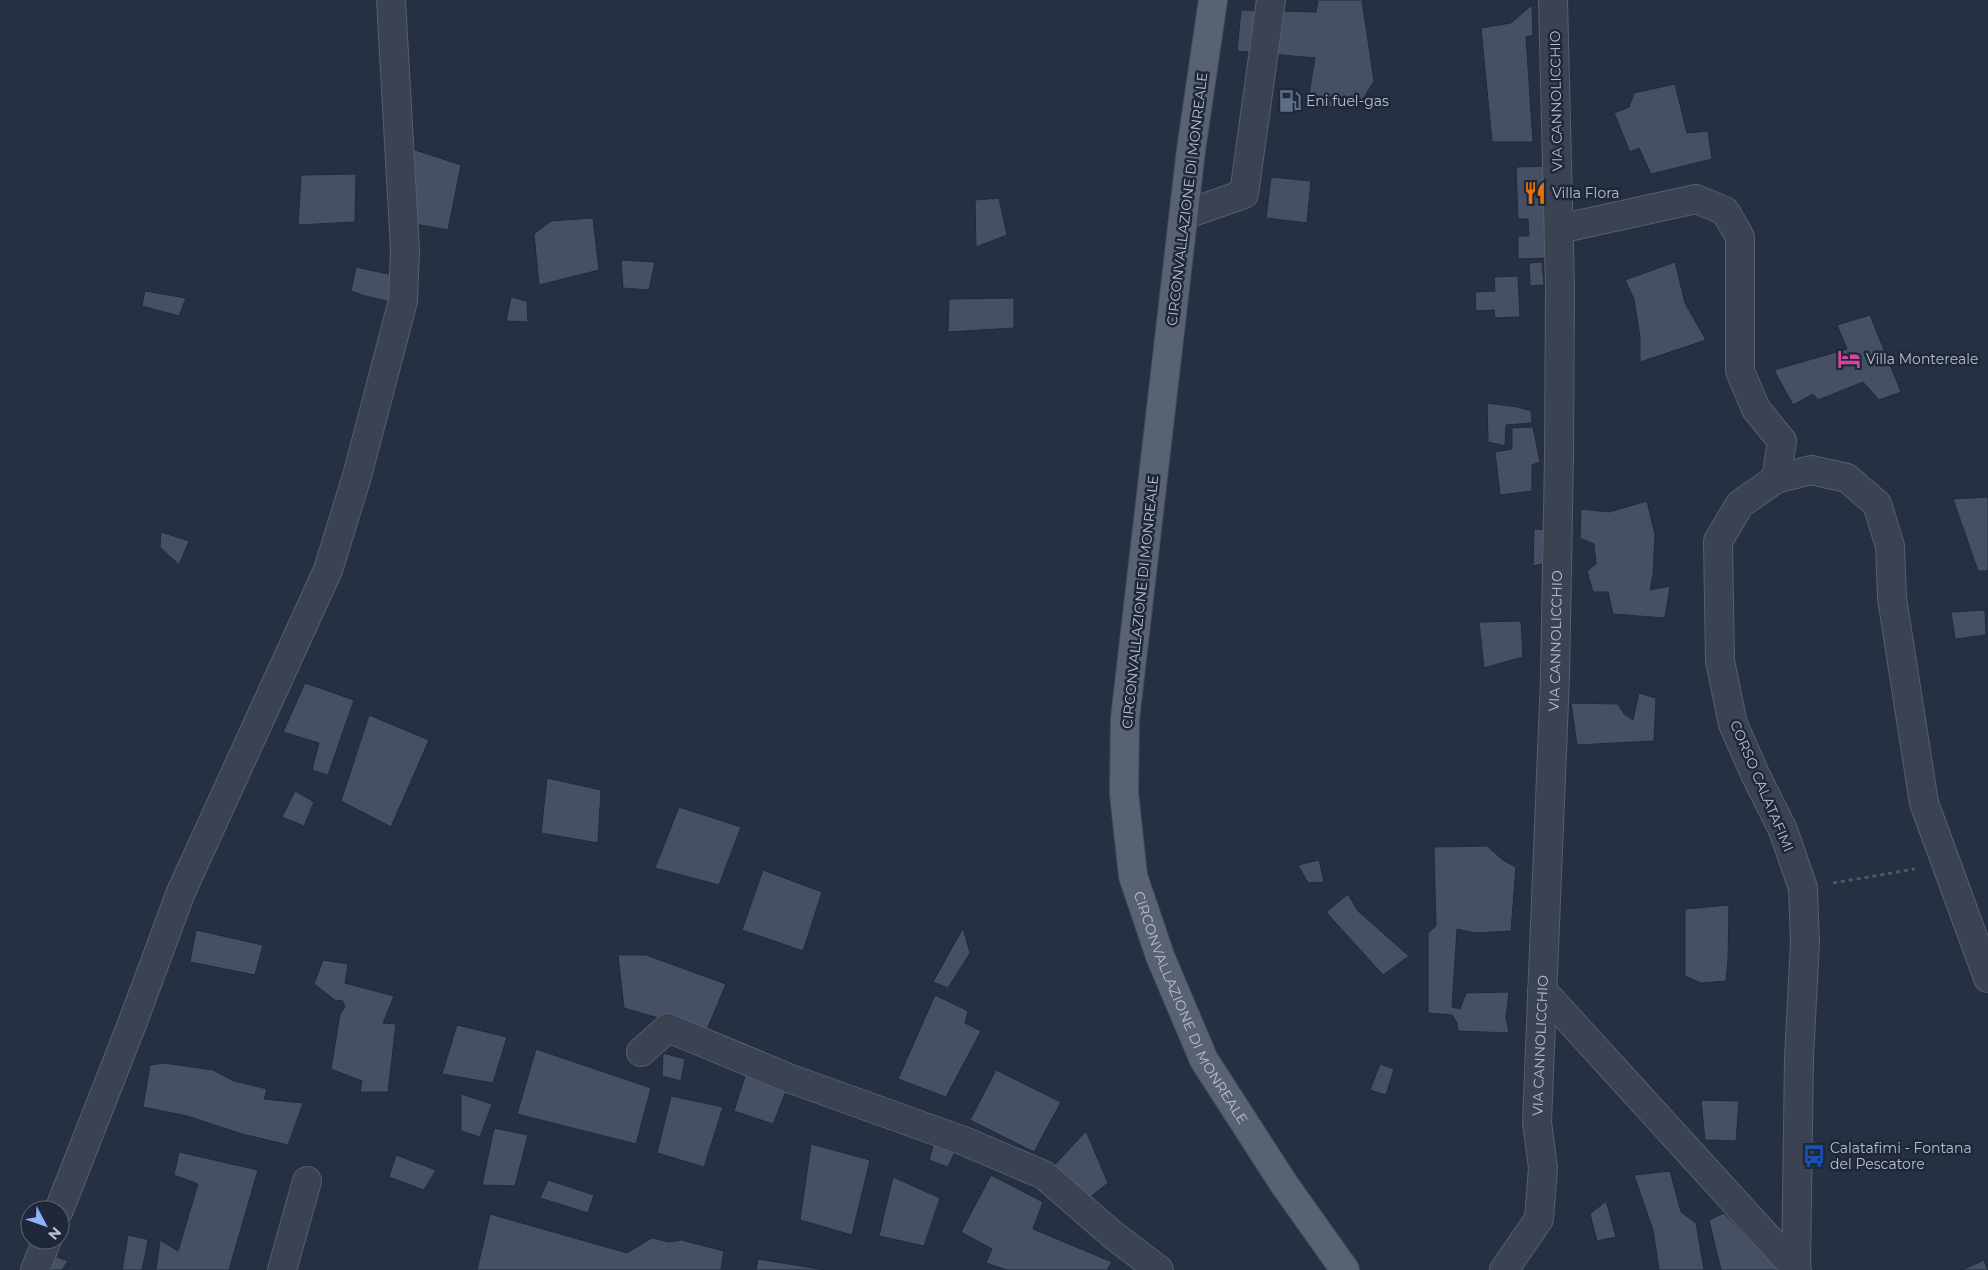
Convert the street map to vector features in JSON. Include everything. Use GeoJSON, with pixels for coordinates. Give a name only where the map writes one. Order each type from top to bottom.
{"type":"FeatureCollection","features":[{"type":"Feature","properties":{"kind":"main road","name":"CIRCONVALLAZIONE DI MONREALE"},"geometry":{"type":"LineString","coordinates":[[1213,0],[1184,215],[1125,719],[1124,793],[1133,876],[1160,956],[1204,1060],[1284,1184],[1345,1270]]}},
{"type":"Feature","properties":{"kind":"street"},"geometry":{"type":"LineString","coordinates":[[63,1200],[181,892],[328,570],[357,476],[403,301],[405,250],[391,0]]}},
{"type":"Feature","properties":{"kind":"street"},"geometry":{"type":"LineString","coordinates":[[1184,215],[1244,194],[1271,0]]}},
{"type":"Feature","properties":{"kind":"street","name":"VIA CANNOLICCHIO"},"geometry":{"type":"LineString","coordinates":[[1504,1270],[1539,1219],[1543,1168],[1537,1122],[1555,678],[1559,457],[1554,0]]}},
{"type":"Feature","properties":{"kind":"street"},"geometry":{"type":"LineString","coordinates":[[1558,230],[1696,199],[1725,211],[1740,237],[1740,371],[1756,409],[1782,441],[1776,479]]}},
{"type":"Feature","properties":{"kind":"street","name":"CORSO CALATAFIMI"},"geometry":{"type":"LineString","coordinates":[[1797,1270],[1798,1057],[1805,943],[1803,888],[1783,830],[1733,724],[1720,661],[1718,541],[1740,504],[1776,479],[1812,470],[1848,478],[1877,504],[1890,546],[1892,598],[1924,803],[1988,978]]}},
{"type":"Feature","properties":{"kind":"street"},"geometry":{"type":"LineString","coordinates":[[1542,990],[1797,1270]]}},
{"type":"Feature","properties":{"kind":"street"},"geometry":{"type":"LineString","coordinates":[[641,1052],[668,1028],[791,1078],[964,1141],[1044,1175],[1113,1235],[1159,1270]]}},
{"type":"Feature","properties":{"kind":"street"},"geometry":{"type":"LineString","coordinates":[[282,1270],[307,1181]]}},
{"type":"Feature","properties":{"kind":"street"},"geometry":{"type":"LineString","coordinates":[[35,1270],[43,1250]]}},
{"type":"Feature","properties":{"kind":"path"},"geometry":{"type":"LineString","coordinates":[[1803,888],[1946,864]]}},
{"type":"Feature","properties":{"kind":"building"},"geometry":{"type":"Polygon","coordinates":[[[1318,0],[1362,0],[1374,81],[1357,109],[1307,106],[1315,58],[1237,51],[1241,10],[1316,12],[1318,0]]]}},
{"type":"Feature","properties":{"kind":"building"},"geometry":{"type":"Polygon","coordinates":[[[1532,5],[1533,35],[1526,37],[1533,142],[1492,142],[1481,28],[1511,23],[1532,5]]]}},
{"type":"Feature","properties":{"kind":"building"},"geometry":{"type":"Polygon","coordinates":[[[1675,84],[1687,133],[1708,131],[1712,159],[1651,174],[1639,148],[1630,152],[1614,113],[1629,107],[1634,93],[1675,84]]]}},
{"type":"Feature","properties":{"kind":"building"},"geometry":{"type":"Polygon","coordinates":[[[406,147],[461,165],[448,230],[410,223],[406,147]]]}},
{"type":"Feature","properties":{"kind":"building","name":"Villa Flora"},"geometry":{"type":"Polygon","coordinates":[[[1552,166],[1555,258],[1518,259],[1518,236],[1529,236],[1528,219],[1518,219],[1516,167],[1552,166]]]}},
{"type":"Feature","properties":{"kind":"building"},"geometry":{"type":"Polygon","coordinates":[[[356,174],[355,222],[298,225],[301,175],[356,174]]]}},
{"type":"Feature","properties":{"kind":"building"},"geometry":{"type":"Polygon","coordinates":[[[1271,177],[1311,181],[1307,223],[1266,218],[1271,177]]]}},
{"type":"Feature","properties":{"kind":"building"},"geometry":{"type":"Polygon","coordinates":[[[999,198],[1007,235],[976,247],[975,200],[999,198]]]}},
{"type":"Feature","properties":{"kind":"building"},"geometry":{"type":"Polygon","coordinates":[[[593,218],[599,270],[539,285],[534,234],[551,221],[593,218]]]}},
{"type":"Feature","properties":{"kind":"building"},"geometry":{"type":"Polygon","coordinates":[[[621,260],[655,262],[649,290],[623,288],[621,260]]]}},
{"type":"Feature","properties":{"kind":"building"},"geometry":{"type":"Polygon","coordinates":[[[1542,262],[1544,285],[1530,286],[1529,263],[1542,262]]]}},
{"type":"Feature","properties":{"kind":"building"},"geometry":{"type":"Polygon","coordinates":[[[1675,262],[1685,303],[1706,340],[1640,362],[1640,337],[1634,299],[1625,280],[1675,262]]]}},
{"type":"Feature","properties":{"kind":"building"},"geometry":{"type":"Polygon","coordinates":[[[356,267],[397,276],[392,302],[351,291],[356,267]]]}},
{"type":"Feature","properties":{"kind":"building"},"geometry":{"type":"Polygon","coordinates":[[[1518,276],[1520,317],[1495,318],[1494,310],[1476,311],[1475,292],[1495,291],[1494,277],[1518,276]]]}},
{"type":"Feature","properties":{"kind":"building"},"geometry":{"type":"Polygon","coordinates":[[[145,291],[186,298],[179,316],[142,306],[145,291]]]}},
{"type":"Feature","properties":{"kind":"building"},"geometry":{"type":"Polygon","coordinates":[[[511,297],[527,301],[528,322],[506,321],[511,297]]]}},
{"type":"Feature","properties":{"kind":"building"},"geometry":{"type":"Polygon","coordinates":[[[1014,298],[1014,328],[948,332],[949,299],[1014,298]]]}},
{"type":"Feature","properties":{"kind":"building","name":"Villa Montereale"},"geometry":{"type":"Polygon","coordinates":[[[1870,315],[1901,392],[1879,400],[1863,382],[1818,400],[1813,394],[1793,405],[1774,370],[1847,349],[1837,325],[1870,315]]]}},
{"type":"Feature","properties":{"kind":"building"},"geometry":{"type":"Polygon","coordinates":[[[1487,403],[1518,407],[1531,411],[1532,423],[1506,425],[1505,446],[1488,442],[1487,403]]]}},
{"type":"Feature","properties":{"kind":"building"},"geometry":{"type":"Polygon","coordinates":[[[1533,427],[1540,462],[1532,465],[1532,491],[1500,495],[1495,452],[1512,449],[1512,428],[1533,427]]]}},
{"type":"Feature","properties":{"kind":"building"},"geometry":{"type":"Polygon","coordinates":[[[1988,497],[1988,571],[1978,571],[1953,499],[1988,497]]]}},
{"type":"Feature","properties":{"kind":"building"},"geometry":{"type":"Polygon","coordinates":[[[1647,501],[1655,535],[1653,575],[1650,590],[1670,586],[1665,618],[1613,614],[1608,592],[1593,592],[1587,571],[1596,564],[1594,544],[1580,538],[1581,509],[1609,512],[1647,501]]]}},
{"type":"Feature","properties":{"kind":"building"},"geometry":{"type":"Polygon","coordinates":[[[1534,529],[1552,530],[1552,562],[1533,566],[1534,529]]]}},
{"type":"Feature","properties":{"kind":"building"},"geometry":{"type":"Polygon","coordinates":[[[161,532],[189,541],[179,565],[160,547],[161,532]]]}},
{"type":"Feature","properties":{"kind":"building"},"geometry":{"type":"Polygon","coordinates":[[[1985,610],[1986,635],[1955,639],[1951,612],[1985,610]]]}},
{"type":"Feature","properties":{"kind":"building"},"geometry":{"type":"Polygon","coordinates":[[[1521,621],[1523,657],[1484,668],[1479,622],[1521,621]]]}},
{"type":"Feature","properties":{"kind":"building"},"geometry":{"type":"Polygon","coordinates":[[[305,683],[354,700],[328,775],[312,770],[319,743],[283,732],[305,683]]]}},
{"type":"Feature","properties":{"kind":"building"},"geometry":{"type":"Polygon","coordinates":[[[1639,693],[1656,698],[1654,741],[1577,745],[1571,703],[1618,704],[1624,714],[1633,720],[1639,693]]]}},
{"type":"Feature","properties":{"kind":"building"},"geometry":{"type":"Polygon","coordinates":[[[369,715],[429,740],[391,827],[341,801],[369,715]]]}},
{"type":"Feature","properties":{"kind":"building"},"geometry":{"type":"Polygon","coordinates":[[[547,778],[601,790],[598,843],[541,833],[547,778]]]}},
{"type":"Feature","properties":{"kind":"building"},"geometry":{"type":"Polygon","coordinates":[[[295,791],[314,802],[304,826],[282,817],[295,791]]]}},
{"type":"Feature","properties":{"kind":"building"},"geometry":{"type":"Polygon","coordinates":[[[679,807],[741,827],[719,885],[655,868],[679,807]]]}},
{"type":"Feature","properties":{"kind":"building"},"geometry":{"type":"Polygon","coordinates":[[[1487,846],[1503,860],[1516,867],[1511,931],[1476,933],[1457,929],[1452,1007],[1460,1009],[1466,993],[1509,992],[1506,1017],[1509,1033],[1458,1031],[1457,1023],[1452,1015],[1428,1013],[1428,933],[1436,926],[1434,847],[1487,846]]]}},
{"type":"Feature","properties":{"kind":"building"},"geometry":{"type":"Polygon","coordinates":[[[1319,860],[1324,882],[1308,883],[1298,865],[1319,860]]]}},
{"type":"Feature","properties":{"kind":"building"},"geometry":{"type":"Polygon","coordinates":[[[763,870],[822,892],[803,951],[742,930],[763,870]]]}},
{"type":"Feature","properties":{"kind":"building"},"geometry":{"type":"Polygon","coordinates":[[[1348,894],[1358,911],[1409,956],[1383,975],[1326,912],[1348,894]]]}},
{"type":"Feature","properties":{"kind":"building"},"geometry":{"type":"Polygon","coordinates":[[[1729,905],[1726,981],[1701,983],[1685,976],[1685,909],[1729,905]]]}},
{"type":"Feature","properties":{"kind":"building"},"geometry":{"type":"Polygon","coordinates":[[[963,928],[970,953],[948,988],[933,982],[963,928]]]}},
{"type":"Feature","properties":{"kind":"building"},"geometry":{"type":"Polygon","coordinates":[[[196,930],[263,945],[255,975],[190,962],[196,930]]]}},
{"type":"Feature","properties":{"kind":"building"},"geometry":{"type":"Polygon","coordinates":[[[618,955],[646,955],[726,984],[706,1032],[624,1008],[618,955]]]}},
{"type":"Feature","properties":{"kind":"building"},"geometry":{"type":"Polygon","coordinates":[[[323,960],[348,964],[345,983],[394,996],[383,1023],[396,1024],[388,1092],[360,1092],[362,1081],[331,1069],[340,1014],[345,1007],[342,1000],[336,1001],[314,984],[323,960]]]}},
{"type":"Feature","properties":{"kind":"building"},"geometry":{"type":"Polygon","coordinates":[[[935,995],[968,1011],[965,1023],[981,1031],[946,1097],[898,1079],[935,995]]]}},
{"type":"Feature","properties":{"kind":"building"},"geometry":{"type":"Polygon","coordinates":[[[457,1025],[507,1037],[493,1083],[442,1074],[457,1025]]]}},
{"type":"Feature","properties":{"kind":"building"},"geometry":{"type":"Polygon","coordinates":[[[536,1049],[651,1088],[636,1144],[517,1114],[536,1049]]]}},
{"type":"Feature","properties":{"kind":"building"},"geometry":{"type":"Polygon","coordinates":[[[663,1053],[685,1059],[681,1081],[662,1076],[663,1053]]]}},
{"type":"Feature","properties":{"kind":"building"},"geometry":{"type":"Polygon","coordinates":[[[164,1063],[213,1070],[234,1081],[267,1089],[264,1099],[303,1103],[288,1145],[242,1134],[187,1116],[143,1107],[150,1065],[164,1063]]]}},
{"type":"Feature","properties":{"kind":"building"},"geometry":{"type":"Polygon","coordinates":[[[1380,1064],[1394,1069],[1386,1095],[1370,1090],[1380,1064]]]}},
{"type":"Feature","properties":{"kind":"building"},"geometry":{"type":"Polygon","coordinates":[[[747,1070],[789,1084],[773,1124],[734,1111],[747,1070]]]}},
{"type":"Feature","properties":{"kind":"building"},"geometry":{"type":"Polygon","coordinates":[[[996,1070],[1061,1102],[1034,1152],[970,1120],[996,1070]]]}},
{"type":"Feature","properties":{"kind":"building"},"geometry":{"type":"Polygon","coordinates":[[[461,1094],[492,1104],[480,1137],[461,1131],[461,1094]]]}},
{"type":"Feature","properties":{"kind":"building"},"geometry":{"type":"Polygon","coordinates":[[[671,1096],[723,1107],[704,1167],[657,1153],[671,1096]]]}},
{"type":"Feature","properties":{"kind":"building"},"geometry":{"type":"Polygon","coordinates":[[[1701,1100],[1739,1101],[1736,1141],[1705,1140],[1701,1100]]]}},
{"type":"Feature","properties":{"kind":"building"},"geometry":{"type":"Polygon","coordinates":[[[494,1128],[528,1135],[515,1186],[482,1185],[494,1128]]]}},
{"type":"Feature","properties":{"kind":"building"},"geometry":{"type":"Polygon","coordinates":[[[1086,1131],[1108,1183],[1083,1203],[1050,1170],[1086,1131]]]}},
{"type":"Feature","properties":{"kind":"building"},"geometry":{"type":"Polygon","coordinates":[[[935,1139],[958,1145],[948,1167],[929,1160],[935,1139]]]}},
{"type":"Feature","properties":{"kind":"building"},"geometry":{"type":"Polygon","coordinates":[[[811,1144],[870,1160],[852,1235],[800,1220],[811,1144]]]}},
{"type":"Feature","properties":{"kind":"building"},"geometry":{"type":"Polygon","coordinates":[[[179,1152],[258,1170],[229,1270],[156,1270],[160,1240],[178,1251],[198,1184],[174,1175],[179,1152]]]}},
{"type":"Feature","properties":{"kind":"building"},"geometry":{"type":"Polygon","coordinates":[[[396,1155],[436,1170],[424,1190],[389,1177],[396,1155]]]}},
{"type":"Feature","properties":{"kind":"building"},"geometry":{"type":"Polygon","coordinates":[[[1670,1171],[1681,1212],[1696,1223],[1704,1270],[1659,1270],[1653,1230],[1634,1175],[1670,1171]]]}},
{"type":"Feature","properties":{"kind":"building"},"geometry":{"type":"Polygon","coordinates":[[[991,1175],[1043,1202],[1033,1229],[1112,1262],[1107,1270],[1007,1270],[986,1263],[992,1249],[961,1232],[991,1175]]]}},
{"type":"Feature","properties":{"kind":"building"},"geometry":{"type":"Polygon","coordinates":[[[893,1177],[940,1198],[924,1246],[879,1236],[893,1177]]]}},
{"type":"Feature","properties":{"kind":"building"},"geometry":{"type":"Polygon","coordinates":[[[548,1180],[594,1195],[588,1213],[540,1198],[548,1180]]]}},
{"type":"Feature","properties":{"kind":"building"},"geometry":{"type":"Polygon","coordinates":[[[1606,1201],[1616,1237],[1597,1241],[1590,1214],[1606,1201]]]}},
{"type":"Feature","properties":{"kind":"building"},"geometry":{"type":"Polygon","coordinates":[[[1724,1213],[1780,1270],[1721,1270],[1709,1220],[1724,1213]]]}},
{"type":"Feature","properties":{"kind":"building"},"geometry":{"type":"Polygon","coordinates":[[[490,1214],[627,1253],[652,1238],[669,1242],[681,1240],[724,1251],[721,1270],[477,1270],[490,1214]]]}},
{"type":"Feature","properties":{"kind":"building"},"geometry":{"type":"Polygon","coordinates":[[[128,1235],[148,1241],[142,1270],[122,1270],[128,1235]]]}},
{"type":"Feature","properties":{"kind":"building"},"geometry":{"type":"Polygon","coordinates":[[[49,1254],[68,1261],[62,1270],[42,1270],[49,1254]]]}},
{"type":"Feature","properties":{"kind":"building"},"geometry":{"type":"Polygon","coordinates":[[[758,1259],[826,1270],[756,1270],[758,1259]]]}},
{"type":"Feature","properties":{"kind":"building"},"geometry":{"type":"Polygon","coordinates":[[[1984,1260],[1988,1270],[1962,1270],[1984,1260]]]}},
{"type":"Feature","properties":{"kind":"place","name":"Eni fuel-gas"},"geometry":{"type":"Point","coordinates":[1290,101]}},
{"type":"Feature","properties":{"kind":"place","name":"Villa Flora"},"geometry":{"type":"Point","coordinates":[1535,193]}},
{"type":"Feature","properties":{"kind":"place","name":"Villa Montereale"},"geometry":{"type":"Point","coordinates":[1849,359]}},
{"type":"Feature","properties":{"kind":"place","name":"Calatafimi - Fontana del Pescatore"},"geometry":{"type":"Point","coordinates":[1814,1156]}}]}
